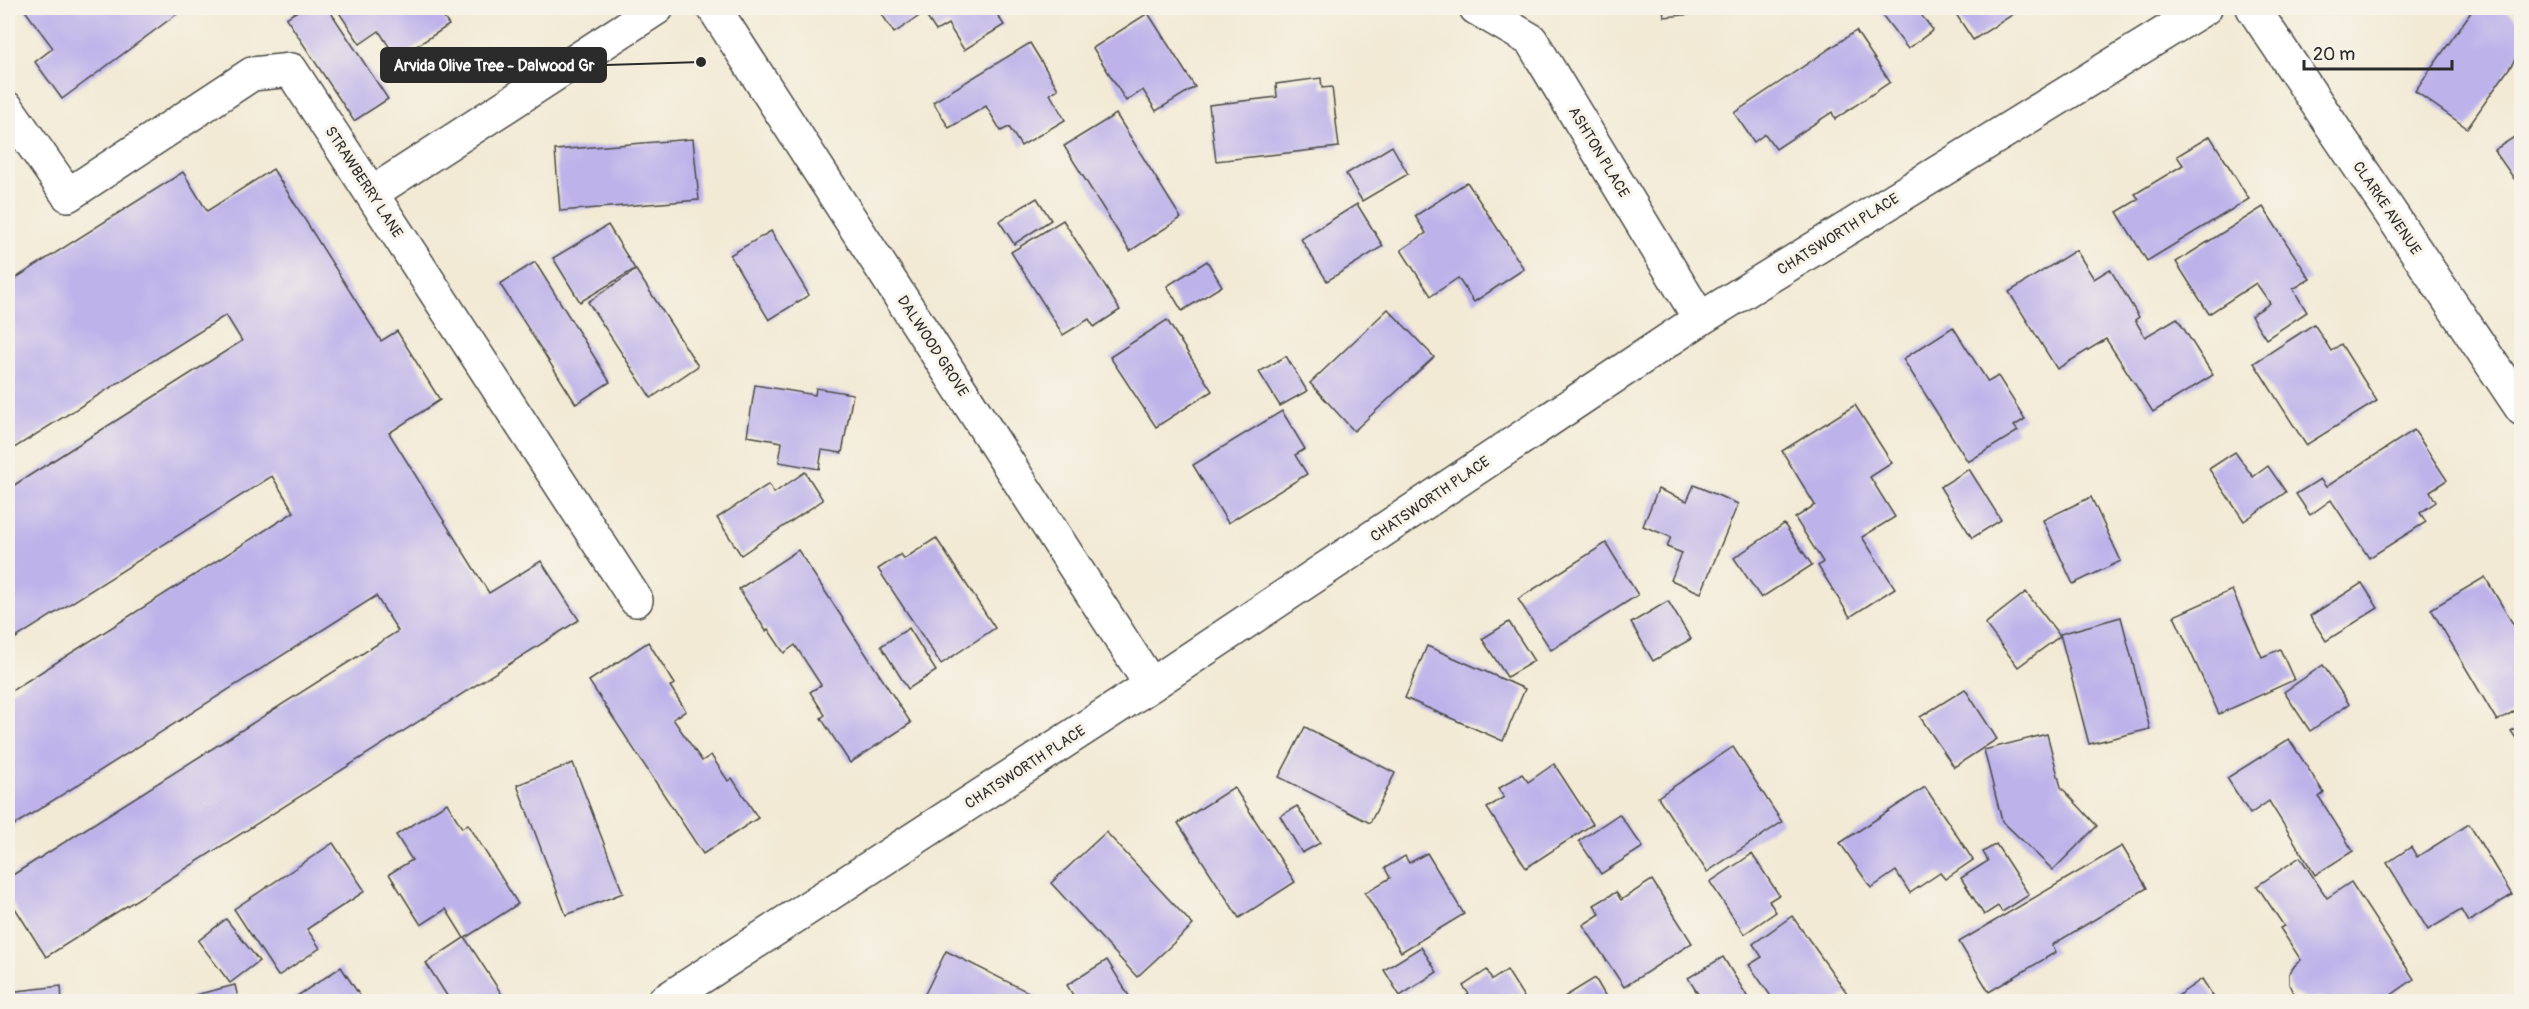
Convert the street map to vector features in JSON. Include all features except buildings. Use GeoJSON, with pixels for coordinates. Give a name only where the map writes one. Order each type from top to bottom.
{"type":"FeatureCollection","features":[{"type":"Feature","properties":{"kind":"street"},"geometry":{"type":"LineString","coordinates":[[372,193],[657,8]]}},
{"type":"Feature","properties":{"kind":"street","name":"DALWOOD GROVE"},"geometry":{"type":"LineString","coordinates":[[714,8],[1151,685]]}},
{"type":"Feature","properties":{"kind":"street","name":"ASHTON PLACE"},"geometry":{"type":"LineString","coordinates":[[1476,8],[1531,40],[1700,319]]}},
{"type":"Feature","properties":{"kind":"street","name":"CHATSWORTH PLACE"},"geometry":{"type":"LineString","coordinates":[[663,1002],[1151,685],[1700,319],[2205,8]]}},
{"type":"Feature","properties":{"kind":"street","name":"CLARKE AVENUE"},"geometry":{"type":"LineString","coordinates":[[2253,8],[2522,409]]}},
{"type":"Feature","properties":{"kind":"street","name":"STRAWBERRY LANE"},"geometry":{"type":"LineString","coordinates":[[8,110],[68,195],[252,74],[291,70],[636,600]]}},
{"type":"Feature","properties":{"kind":"place","name":"Arvida Olive Tree - Dalwood Gr"},"geometry":{"type":"Point","coordinates":[701,62]}}]}
